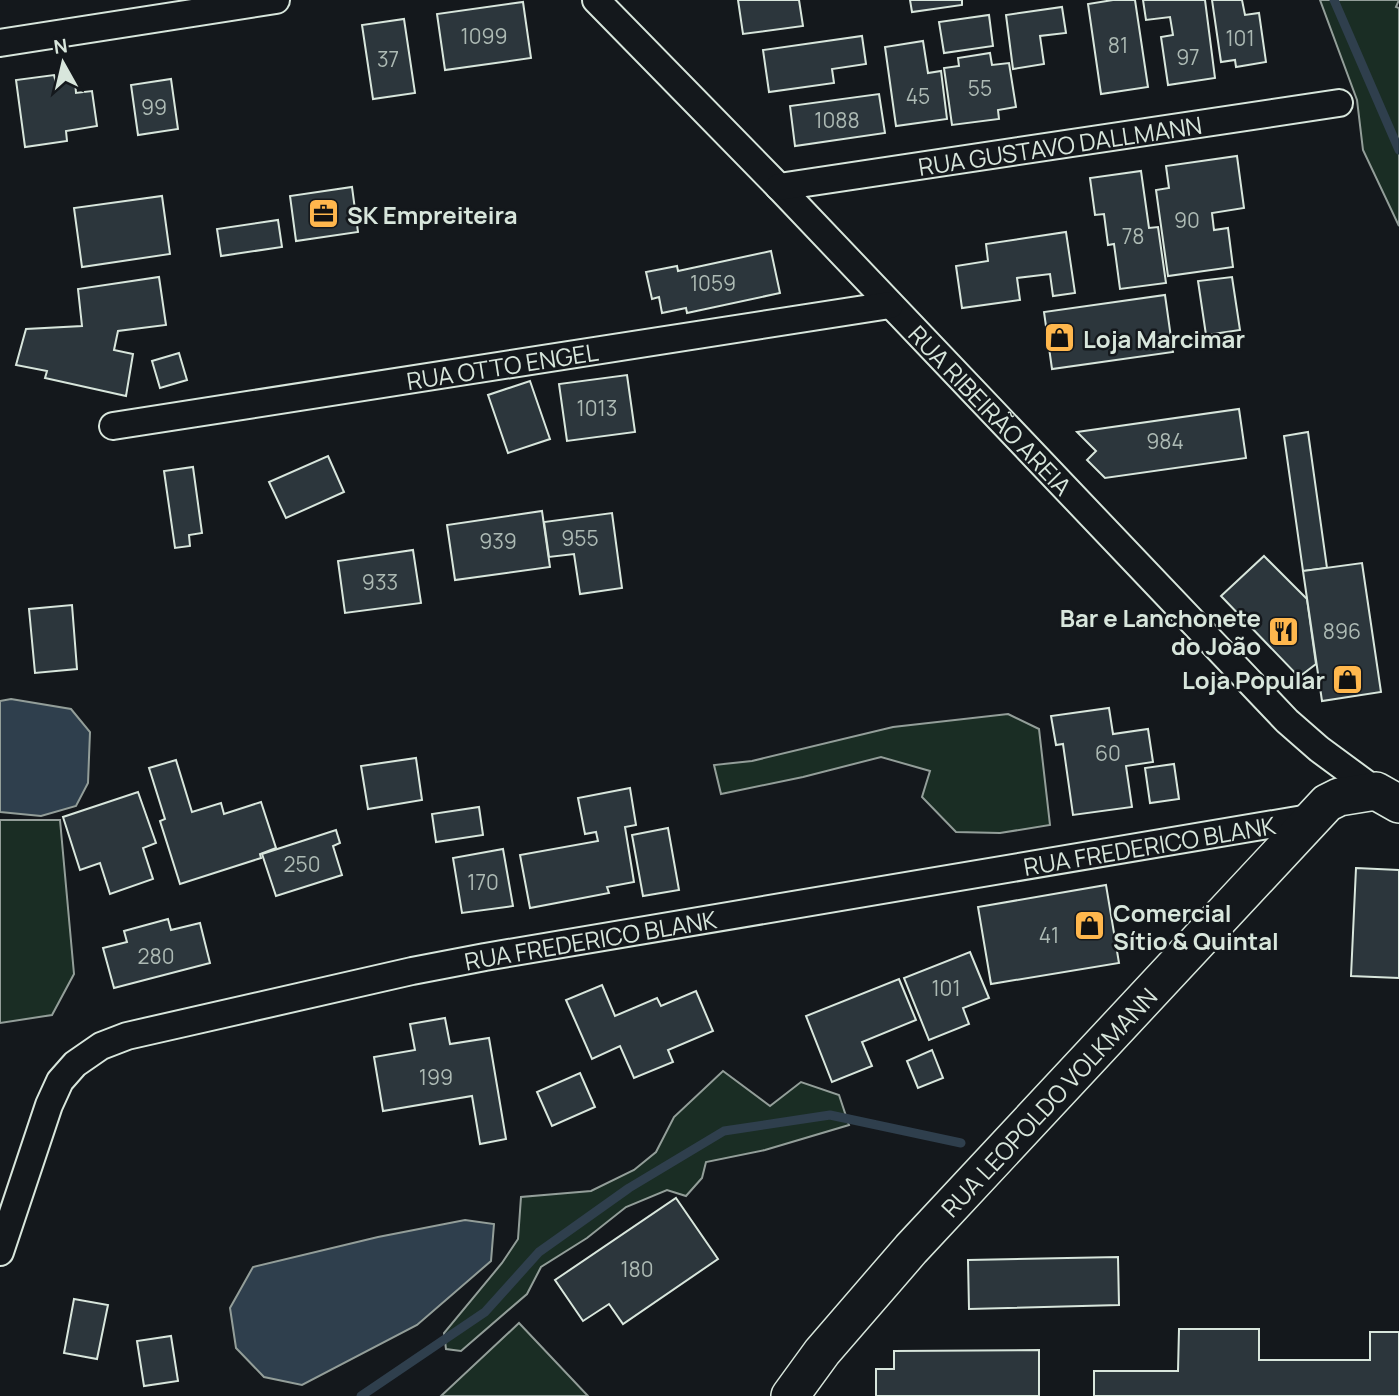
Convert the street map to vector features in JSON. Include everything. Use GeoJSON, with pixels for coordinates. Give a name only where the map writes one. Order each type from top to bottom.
{"type":"FeatureCollection","features":[{"type":"Feature","properties":{"kind":"street"},"geometry":{"type":"LineString","coordinates":[[0,43],[276,0]]}},
{"type":"Feature","properties":{"kind":"street","name":"RUA RIBEIRÃO AREIA"},"geometry":{"type":"LineString","coordinates":[[596,0],[779,187],[1287,721],[1319,750],[1391,800]]}},
{"type":"Feature","properties":{"kind":"street","name":"RUA GUSTAVO DALLMANN"},"geometry":{"type":"LineString","coordinates":[[779,187],[1339,103]]}},
{"type":"Feature","properties":{"kind":"street","name":"RUA OTTO ENGEL"},"geometry":{"type":"LineString","coordinates":[[113,426],[890,305]]}},
{"type":"Feature","properties":{"kind":"street"},"geometry":{"type":"LineString","coordinates":[[1315,817],[1391,800]]}},
{"type":"Feature","properties":{"kind":"street","name":"RUA FREDERICO BLANK"},"geometry":{"type":"LineString","coordinates":[[0,1252],[48,1105],[60,1081],[75,1064],[101,1046],[127,1036],[485,957],[1315,817]]}},
{"type":"Feature","properties":{"kind":"street","name":"RUA LEOPOLDO VOLKMANN"},"geometry":{"type":"LineString","coordinates":[[790,1396],[831,1342],[911,1249],[1315,817]]}},
{"type":"Feature","properties":{"kind":"green space"},"geometry":{"type":"Polygon","coordinates":[[[1320,0],[1399,0],[1396,7],[1399,8],[1399,226],[1363,150],[1357,100],[1320,0]]]}},
{"type":"Feature","properties":{"kind":"green space"},"geometry":{"type":"Polygon","coordinates":[[[1008,714],[1039,729],[1050,825],[1000,833],[956,832],[922,797],[930,771],[881,757],[721,794],[714,765],[752,761],[893,727],[1008,714]]]}},
{"type":"Feature","properties":{"kind":"green space"},"geometry":{"type":"Polygon","coordinates":[[[0,820],[60,820],[74,974],[52,1015],[0,1023],[0,820]]]}},
{"type":"Feature","properties":{"kind":"green space"},"geometry":{"type":"Polygon","coordinates":[[[723,1071],[770,1106],[801,1082],[839,1095],[849,1125],[765,1150],[706,1162],[702,1178],[686,1196],[667,1190],[626,1207],[587,1238],[541,1267],[527,1294],[461,1351],[446,1349],[444,1333],[502,1263],[518,1239],[521,1197],[591,1191],[634,1170],[656,1152],[674,1117],[723,1071]]]}},
{"type":"Feature","properties":{"kind":"green space"},"geometry":{"type":"Polygon","coordinates":[[[519,1323],[588,1396],[441,1396],[519,1323]]]}},
{"type":"Feature","properties":{"kind":"water"},"geometry":{"type":"Polygon","coordinates":[[[11,699],[71,709],[90,732],[88,783],[76,806],[41,816],[0,812],[0,701],[11,699]]]}},
{"type":"Feature","properties":{"kind":"water"},"geometry":{"type":"Polygon","coordinates":[[[465,1220],[494,1224],[491,1261],[417,1325],[302,1385],[264,1377],[236,1348],[230,1308],[253,1267],[378,1237],[465,1220]]]}},
{"type":"Feature","properties":{"kind":"building"},"geometry":{"type":"Polygon","coordinates":[[[738,0],[799,0],[803,26],[743,34],[738,0]]]}},
{"type":"Feature","properties":{"kind":"building"},"geometry":{"type":"Polygon","coordinates":[[[910,0],[962,0],[962,5],[912,12],[910,0]]]}},
{"type":"Feature","properties":{"kind":"building"},"geometry":{"type":"Polygon","coordinates":[[[1135,0],[1148,87],[1101,94],[1088,4],[1135,0]]]}},
{"type":"Feature","properties":{"kind":"building"},"geometry":{"type":"Polygon","coordinates":[[[1143,0],[1205,0],[1215,78],[1168,85],[1161,37],[1173,35],[1170,17],[1146,20],[1143,0]]]}},
{"type":"Feature","properties":{"kind":"building"},"geometry":{"type":"Polygon","coordinates":[[[1212,0],[1242,0],[1245,15],[1259,13],[1266,62],[1236,67],[1235,60],[1221,62],[1212,0]]]}},
{"type":"Feature","properties":{"kind":"building"},"geometry":{"type":"Polygon","coordinates":[[[523,2],[531,58],[445,70],[437,14],[523,2]]]}},
{"type":"Feature","properties":{"kind":"building"},"geometry":{"type":"Polygon","coordinates":[[[1062,7],[1066,33],[1040,36],[1044,64],[1013,69],[1006,15],[1062,7]]]}},
{"type":"Feature","properties":{"kind":"building"},"geometry":{"type":"Polygon","coordinates":[[[989,15],[993,46],[944,53],[939,22],[989,15]]]}},
{"type":"Feature","properties":{"kind":"building"},"geometry":{"type":"Polygon","coordinates":[[[404,19],[415,93],[373,99],[362,25],[404,19]]]}},
{"type":"Feature","properties":{"kind":"building"},"geometry":{"type":"Polygon","coordinates":[[[862,36],[866,64],[832,69],[834,83],[769,92],[763,50],[862,36]]]}},
{"type":"Feature","properties":{"kind":"building"},"geometry":{"type":"Polygon","coordinates":[[[923,41],[928,73],[941,71],[947,119],[896,126],[885,47],[923,41]]]}},
{"type":"Feature","properties":{"kind":"building"},"geometry":{"type":"Polygon","coordinates":[[[990,53],[992,65],[1009,63],[1016,107],[998,110],[999,119],[952,125],[944,68],[959,66],[958,58],[990,53]]]}},
{"type":"Feature","properties":{"kind":"building"},"geometry":{"type":"Polygon","coordinates":[[[54,75],[56,83],[75,80],[76,93],[92,91],[97,126],[66,131],[67,141],[25,147],[16,80],[54,75]]]}},
{"type":"Feature","properties":{"kind":"building"},"geometry":{"type":"Polygon","coordinates":[[[171,79],[178,129],[138,135],[131,85],[171,79]]]}},
{"type":"Feature","properties":{"kind":"building"},"geometry":{"type":"Polygon","coordinates":[[[879,94],[885,133],[795,146],[790,106],[879,94]]]}},
{"type":"Feature","properties":{"kind":"building"},"geometry":{"type":"Polygon","coordinates":[[[1237,156],[1244,208],[1212,213],[1214,230],[1228,228],[1233,267],[1168,276],[1156,190],[1169,188],[1166,166],[1237,156]]]}},
{"type":"Feature","properties":{"kind":"building"},"geometry":{"type":"Polygon","coordinates":[[[1141,171],[1149,228],[1158,227],[1166,283],[1120,289],[1114,244],[1108,245],[1104,214],[1095,215],[1090,178],[1141,171]]]}},
{"type":"Feature","properties":{"kind":"building","name":"SK Empreiteira"},"geometry":{"type":"Polygon","coordinates":[[[352,187],[358,232],[296,241],[290,196],[352,187]]]}},
{"type":"Feature","properties":{"kind":"building"},"geometry":{"type":"Polygon","coordinates":[[[162,196],[170,254],[82,267],[74,208],[162,196]]]}},
{"type":"Feature","properties":{"kind":"building"},"geometry":{"type":"Polygon","coordinates":[[[278,220],[282,247],[221,256],[217,229],[278,220]]]}},
{"type":"Feature","properties":{"kind":"building"},"geometry":{"type":"Polygon","coordinates":[[[1066,232],[1075,293],[1053,296],[1050,274],[1017,278],[1020,300],[962,308],[956,266],[988,261],[986,244],[1066,232]]]}},
{"type":"Feature","properties":{"kind":"building"},"geometry":{"type":"Polygon","coordinates":[[[771,251],[780,293],[687,313],[686,308],[662,313],[659,297],[652,299],[646,272],[677,266],[678,271],[771,251]]]}},
{"type":"Feature","properties":{"kind":"building"},"geometry":{"type":"Polygon","coordinates":[[[159,277],[166,325],[118,331],[114,350],[133,354],[126,396],[45,378],[47,371],[16,365],[26,329],[82,326],[78,289],[159,277]]]}},
{"type":"Feature","properties":{"kind":"building"},"geometry":{"type":"Polygon","coordinates":[[[1232,277],[1240,330],[1206,335],[1198,281],[1232,277]]]}},
{"type":"Feature","properties":{"kind":"building"},"geometry":{"type":"Polygon","coordinates":[[[1165,295],[1173,352],[1052,369],[1044,312],[1165,295]]]}},
{"type":"Feature","properties":{"kind":"building"},"geometry":{"type":"Polygon","coordinates":[[[179,353],[187,380],[160,388],[152,361],[179,353]]]}},
{"type":"Feature","properties":{"kind":"building"},"geometry":{"type":"Polygon","coordinates":[[[627,375],[635,432],[567,441],[559,384],[627,375]]]}},
{"type":"Feature","properties":{"kind":"building"},"geometry":{"type":"Polygon","coordinates":[[[530,381],[550,439],[508,453],[488,395],[530,381]]]}},
{"type":"Feature","properties":{"kind":"building"},"geometry":{"type":"Polygon","coordinates":[[[1239,409],[1246,458],[1105,478],[1087,460],[1096,451],[1077,432],[1239,409]]]}},
{"type":"Feature","properties":{"kind":"building"},"geometry":{"type":"Polygon","coordinates":[[[1308,432],[1327,568],[1303,571],[1284,436],[1308,432]]]}},
{"type":"Feature","properties":{"kind":"building"},"geometry":{"type":"Polygon","coordinates":[[[328,456],[344,492],[286,518],[269,482],[328,456]]]}},
{"type":"Feature","properties":{"kind":"building"},"geometry":{"type":"Polygon","coordinates":[[[193,467],[202,533],[189,535],[190,546],[175,548],[164,471],[193,467]]]}},
{"type":"Feature","properties":{"kind":"building"},"geometry":{"type":"Polygon","coordinates":[[[542,511],[550,567],[455,580],[447,525],[542,511]]]}},
{"type":"Feature","properties":{"kind":"building"},"geometry":{"type":"Polygon","coordinates":[[[612,513],[622,588],[580,594],[574,554],[549,557],[544,522],[612,513]]]}},
{"type":"Feature","properties":{"kind":"building"},"geometry":{"type":"Polygon","coordinates":[[[413,550],[421,603],[345,613],[338,561],[413,550]]]}},
{"type":"Feature","properties":{"kind":"building","name":"Bar e Lanchonete do João"},"geometry":{"type":"Polygon","coordinates":[[[1264,556],[1307,599],[1316,664],[1299,677],[1221,596],[1264,556]]]}},
{"type":"Feature","properties":{"kind":"building"},"geometry":{"type":"Polygon","coordinates":[[[1362,563],[1381,692],[1322,701],[1303,571],[1362,563]]]}},
{"type":"Feature","properties":{"kind":"building"},"geometry":{"type":"Polygon","coordinates":[[[72,605],[77,669],[35,673],[29,609],[72,605]]]}},
{"type":"Feature","properties":{"kind":"building"},"geometry":{"type":"Polygon","coordinates":[[[1109,708],[1113,734],[1148,729],[1153,762],[1126,766],[1132,807],[1073,815],[1063,744],[1056,745],[1051,716],[1109,708]]]}},
{"type":"Feature","properties":{"kind":"building"},"geometry":{"type":"Polygon","coordinates":[[[416,758],[422,800],[368,809],[361,766],[416,758]]]}},
{"type":"Feature","properties":{"kind":"building"},"geometry":{"type":"Polygon","coordinates":[[[176,760],[192,812],[221,803],[224,814],[261,802],[276,848],[260,854],[261,858],[180,884],[160,821],[165,819],[149,768],[176,760]]]}},
{"type":"Feature","properties":{"kind":"building"},"geometry":{"type":"Polygon","coordinates":[[[1174,764],[1179,799],[1150,803],[1145,768],[1174,764]]]}},
{"type":"Feature","properties":{"kind":"building"},"geometry":{"type":"Polygon","coordinates":[[[630,788],[636,825],[625,827],[634,882],[607,887],[609,893],[530,908],[520,855],[598,841],[596,832],[585,834],[578,798],[630,788]]]}},
{"type":"Feature","properties":{"kind":"building"},"geometry":{"type":"Polygon","coordinates":[[[138,792],[156,843],[143,848],[153,879],[110,894],[100,863],[80,870],[63,817],[138,792]]]}},
{"type":"Feature","properties":{"kind":"building"},"geometry":{"type":"Polygon","coordinates":[[[479,807],[483,835],[436,842],[432,814],[479,807]]]}},
{"type":"Feature","properties":{"kind":"building"},"geometry":{"type":"Polygon","coordinates":[[[668,828],[679,890],[643,896],[632,835],[668,828]]]}},
{"type":"Feature","properties":{"kind":"building"},"geometry":{"type":"Polygon","coordinates":[[[336,830],[340,843],[333,846],[342,875],[276,896],[262,854],[336,830]]]}},
{"type":"Feature","properties":{"kind":"building"},"geometry":{"type":"Polygon","coordinates":[[[503,849],[513,906],[462,913],[453,858],[503,849]]]}},
{"type":"Feature","properties":{"kind":"building"},"geometry":{"type":"Polygon","coordinates":[[[1356,868],[1399,870],[1399,978],[1351,976],[1356,868]]]}},
{"type":"Feature","properties":{"kind":"building"},"geometry":{"type":"Polygon","coordinates":[[[1106,885],[1119,963],[991,984],[978,907],[1106,885]]]}},
{"type":"Feature","properties":{"kind":"building"},"geometry":{"type":"Polygon","coordinates":[[[168,919],[171,930],[200,923],[210,963],[114,988],[103,948],[127,942],[124,931],[168,919]]]}},
{"type":"Feature","properties":{"kind":"building"},"geometry":{"type":"Polygon","coordinates":[[[970,952],[989,998],[963,1008],[969,1024],[929,1040],[904,978],[970,952]]]}},
{"type":"Feature","properties":{"kind":"building"},"geometry":{"type":"Polygon","coordinates":[[[899,979],[916,1020],[862,1042],[872,1066],[832,1082],[806,1016],[899,979]]]}},
{"type":"Feature","properties":{"kind":"building"},"geometry":{"type":"Polygon","coordinates":[[[602,985],[615,1016],[657,998],[661,1006],[696,991],[713,1031],[668,1050],[673,1062],[634,1078],[620,1046],[592,1059],[566,1000],[602,985]]]}},
{"type":"Feature","properties":{"kind":"building"},"geometry":{"type":"Polygon","coordinates":[[[445,1018],[450,1044],[489,1038],[506,1139],[480,1144],[472,1096],[383,1111],[374,1057],[415,1050],[410,1024],[445,1018]]]}},
{"type":"Feature","properties":{"kind":"building"},"geometry":{"type":"Polygon","coordinates":[[[932,1050],[943,1078],[918,1088],[907,1061],[932,1050]]]}},
{"type":"Feature","properties":{"kind":"building"},"geometry":{"type":"Polygon","coordinates":[[[580,1073],[595,1107],[552,1126],[537,1092],[580,1073]]]}},
{"type":"Feature","properties":{"kind":"building"},"geometry":{"type":"Polygon","coordinates":[[[676,1198],[718,1259],[623,1324],[609,1304],[583,1321],[555,1280],[676,1198]]]}},
{"type":"Feature","properties":{"kind":"building"},"geometry":{"type":"Polygon","coordinates":[[[1118,1257],[1119,1305],[969,1309],[968,1260],[1118,1257]]]}},
{"type":"Feature","properties":{"kind":"building"},"geometry":{"type":"Polygon","coordinates":[[[74,1299],[108,1305],[97,1359],[64,1353],[74,1299]]]}},
{"type":"Feature","properties":{"kind":"building"},"geometry":{"type":"Polygon","coordinates":[[[1179,1329],[1259,1329],[1259,1360],[1370,1360],[1370,1332],[1399,1332],[1399,1396],[1094,1396],[1094,1371],[1178,1371],[1179,1329]]]}},
{"type":"Feature","properties":{"kind":"building"},"geometry":{"type":"Polygon","coordinates":[[[171,1336],[178,1381],[144,1386],[137,1341],[171,1336]]]}},
{"type":"Feature","properties":{"kind":"building"},"geometry":{"type":"Polygon","coordinates":[[[1039,1350],[1039,1396],[876,1396],[876,1369],[894,1369],[894,1351],[1039,1350]]]}},
{"type":"Feature","properties":{"kind":"waterway"},"geometry":{"type":"LineString","coordinates":[[1334,0],[1399,150]]}},
{"type":"Feature","properties":{"kind":"waterway"},"geometry":{"type":"LineString","coordinates":[[361,1396],[485,1312],[539,1252],[629,1188],[724,1131],[830,1115],[961,1143]]}},
{"type":"Feature","properties":{"kind":"place","name":"SK Empreiteira"},"geometry":{"type":"Point","coordinates":[324,214]}},
{"type":"Feature","properties":{"kind":"place","name":"Loja Marcimar"},"geometry":{"type":"Point","coordinates":[1060,338]}},
{"type":"Feature","properties":{"kind":"place","name":"Bar e Lanchonete do João"},"geometry":{"type":"Point","coordinates":[1284,631]}},
{"type":"Feature","properties":{"kind":"place","name":"Loja Popular"},"geometry":{"type":"Point","coordinates":[1348,679]}},
{"type":"Feature","properties":{"kind":"place","name":"Comercial Sítio & Quintal"},"geometry":{"type":"Point","coordinates":[1090,926]}}]}
